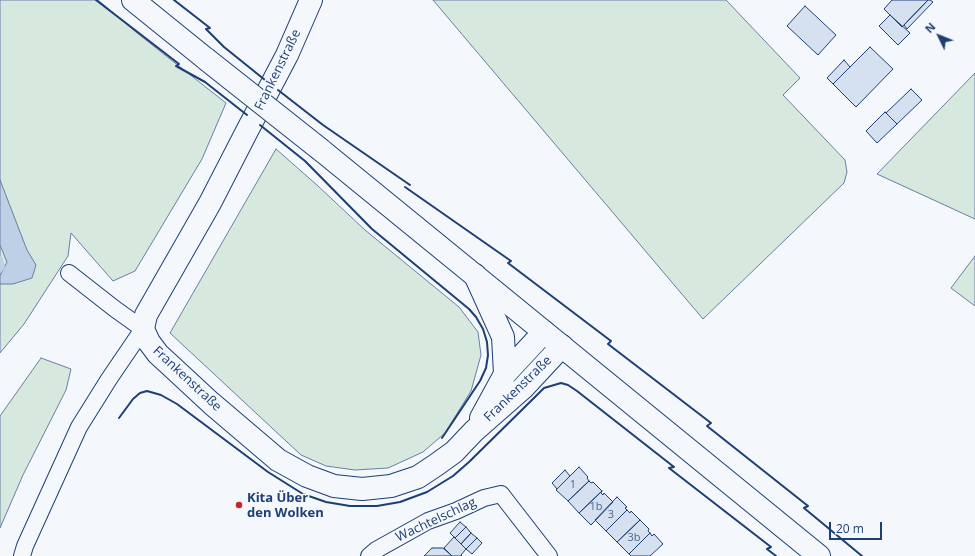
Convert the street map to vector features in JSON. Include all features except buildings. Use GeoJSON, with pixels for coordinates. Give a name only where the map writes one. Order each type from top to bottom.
{"type":"FeatureCollection","features":[{"type":"Feature","properties":{"kind":"main road"},"geometry":{"type":"LineString","coordinates":[[133,0],[321,150],[819,556]]}},
{"type":"Feature","properties":{"kind":"main road","name":"Frankenstraße"},"geometry":{"type":"LineString","coordinates":[[311,0],[287,55],[248,131],[210,203],[146,316],[143,329],[149,342],[158,354],[211,403],[278,460],[307,476],[334,486],[362,489],[390,486],[418,477],[454,452],[474,431],[523,388],[562,346]]}},
{"type":"Feature","properties":{"kind":"main road"},"geometry":{"type":"LineString","coordinates":[[475,275],[503,337],[505,374]]}},
{"type":"Feature","properties":{"kind":"main road","name":"Frankenstraße"},"geometry":{"type":"LineString","coordinates":[[474,431],[505,374],[544,332]]}},
{"type":"Feature","properties":{"kind":"street"},"geometry":{"type":"LineString","coordinates":[[22,556],[28,539],[79,427],[108,379],[143,329],[69,273]]}},
{"type":"Feature","properties":{"kind":"street","name":"Wachtelschlag"},"geometry":{"type":"LineString","coordinates":[[369,556],[376,550],[428,522],[484,498],[501,494],[549,556]]}},
{"type":"Feature","properties":{"kind":"shaded area"},"geometry":{"type":"Polygon","coordinates":[[[0,0],[98,0],[137,33],[226,103],[202,159],[135,271],[113,281],[71,233],[68,256],[24,324],[0,353],[0,0]]]}},
{"type":"Feature","properties":{"kind":"shaded area"},"geometry":{"type":"Polygon","coordinates":[[[433,0],[726,0],[800,78],[783,95],[845,160],[847,172],[844,183],[703,319],[433,0]]]}},
{"type":"Feature","properties":{"kind":"shaded area"},"geometry":{"type":"Polygon","coordinates":[[[975,73],[975,219],[877,174],[975,73]]]}},
{"type":"Feature","properties":{"kind":"shaded area"},"geometry":{"type":"Polygon","coordinates":[[[276,149],[365,230],[459,307],[478,332],[481,355],[471,391],[445,433],[423,452],[388,468],[355,470],[326,466],[301,455],[170,333],[276,149]]]}},
{"type":"Feature","properties":{"kind":"shaded area"},"geometry":{"type":"Polygon","coordinates":[[[975,256],[975,306],[951,288],[975,256]]]}},
{"type":"Feature","properties":{"kind":"shaded area"},"geometry":{"type":"Polygon","coordinates":[[[41,358],[71,369],[66,390],[23,475],[0,528],[0,416],[41,358]]]}},
{"type":"Feature","properties":{"kind":"water"},"geometry":{"type":"Polygon","coordinates":[[[0,180],[27,250],[36,265],[32,278],[13,284],[0,284],[0,276],[7,262],[0,245],[0,180]]]}},
{"type":"Feature","properties":{"kind":"waterway"},"geometry":{"type":"LineString","coordinates":[[0,259],[2,267],[0,270]]}},
{"type":"Feature","properties":{"kind":"wall"},"geometry":{"type":"LineString","coordinates":[[96,0],[179,64],[176,66],[205,82],[247,115]]}},
{"type":"Feature","properties":{"kind":"wall"},"geometry":{"type":"LineString","coordinates":[[174,0],[210,28],[206,29],[224,47],[265,80]]}},
{"type":"Feature","properties":{"kind":"wall"},"geometry":{"type":"LineString","coordinates":[[278,90],[323,125],[410,185]]}},
{"type":"Feature","properties":{"kind":"wall"},"geometry":{"type":"LineString","coordinates":[[260,125],[305,161],[372,229],[469,309],[483,329],[487,342],[488,355],[486,368],[480,381],[442,438]]}},
{"type":"Feature","properties":{"kind":"wall"},"geometry":{"type":"LineString","coordinates":[[405,187],[511,261],[508,263],[611,341],[608,344],[711,423],[707,426],[808,506],[804,508],[862,556]]}},
{"type":"Feature","properties":{"kind":"wall"},"geometry":{"type":"LineString","coordinates":[[119,418],[133,399],[140,393],[147,391],[161,395],[177,404],[268,472],[303,494],[326,502],[350,506],[377,506],[400,502],[427,492],[453,476],[544,388],[561,383],[568,385],[577,391],[674,467]]}},
{"type":"Feature","properties":{"kind":"wall"},"geometry":{"type":"LineString","coordinates":[[674,467],[669,468],[771,547],[767,549],[776,556]]}},
{"type":"Feature","properties":{"kind":"place","name":"Kita Über den Wolken"},"geometry":{"type":"Point","coordinates":[239,505]}}]}
